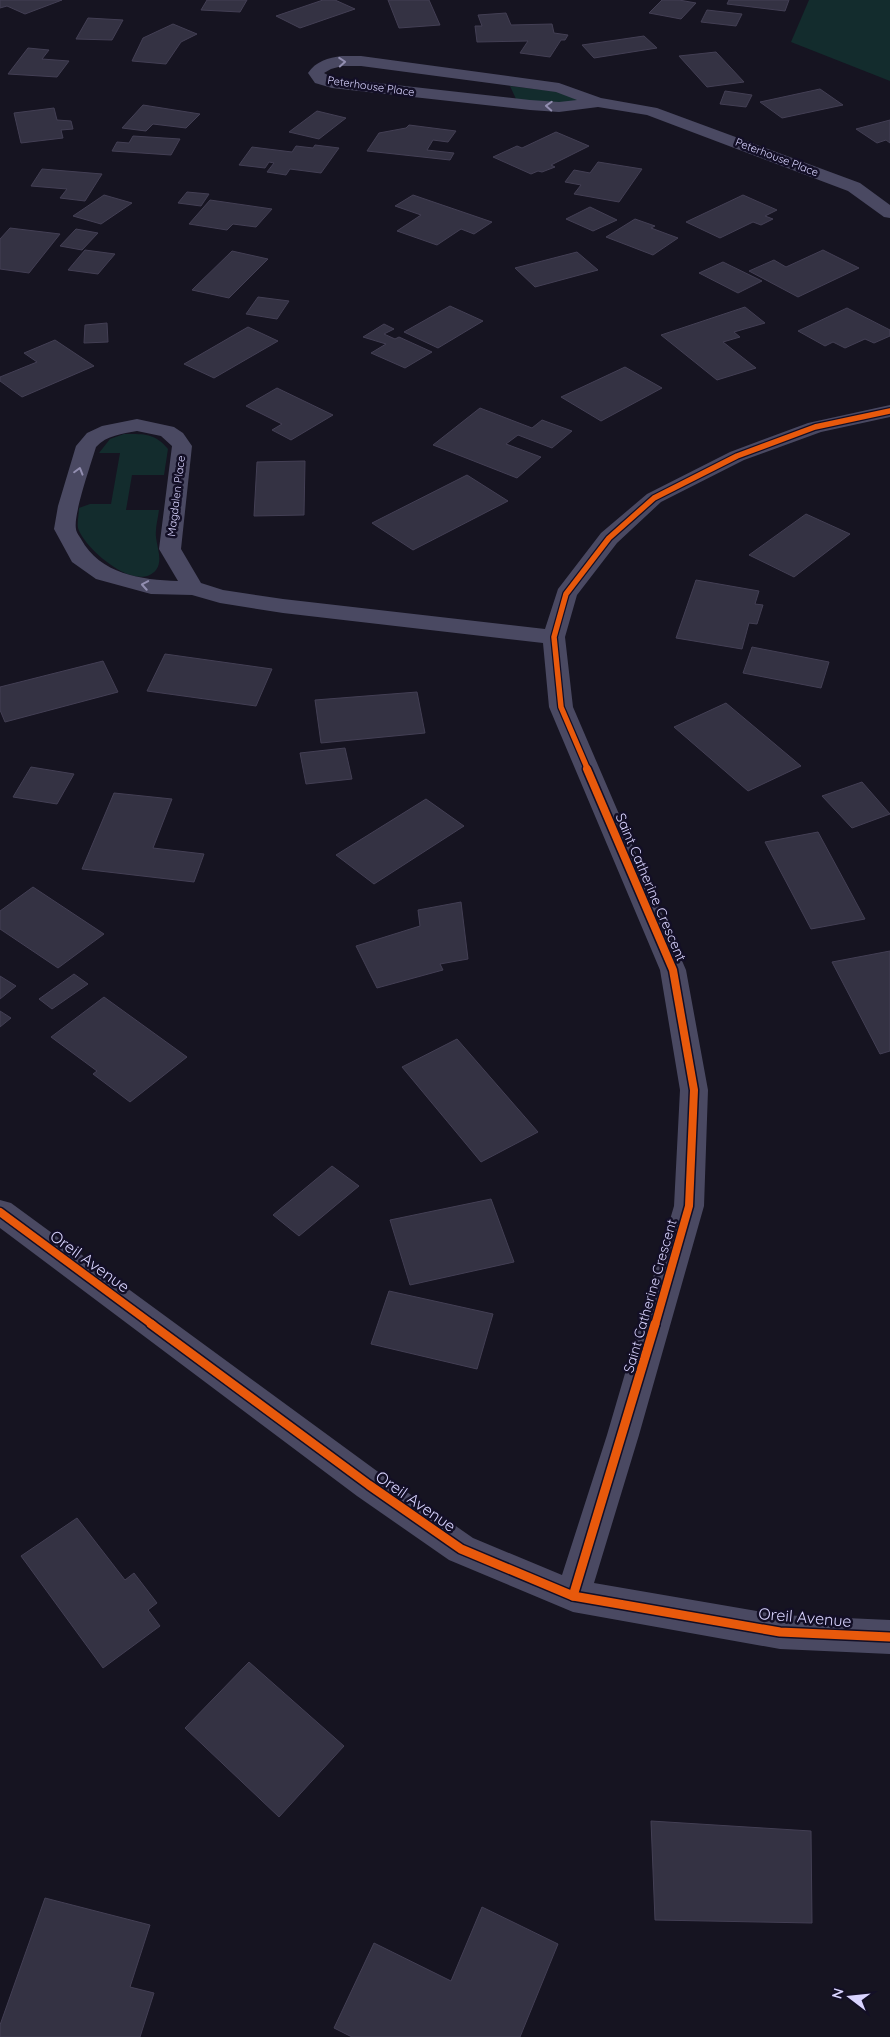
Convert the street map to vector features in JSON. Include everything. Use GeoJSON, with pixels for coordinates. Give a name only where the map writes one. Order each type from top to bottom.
{"type":"FeatureCollection","features":[{"type":"Feature","properties":{"kind":"street","name":"Peterhouse Place"},"geometry":{"type":"LineString","coordinates":[[598,102],[559,107],[530,105],[332,83],[322,80],[316,73],[322,65],[338,61],[361,61],[559,88],[598,102],[652,111],[718,134],[854,186],[890,213]]}},
{"type":"Feature","properties":{"kind":"street","name":"Saint Catherine Crescent"},"geometry":{"type":"LineString","coordinates":[[573,1596],[626,1426],[689,1206],[694,1090],[673,970],[561,707],[554,636],[566,594],[609,538],[654,498],[737,456],[806,431],[890,411]]}},
{"type":"Feature","properties":{"kind":"street","name":"Magdalen Place"},"geometry":{"type":"LineString","coordinates":[[193,588],[170,549],[182,446],[176,437],[167,430],[150,426],[122,426],[94,437],[86,446],[69,506],[65,529],[80,558],[104,574],[126,582],[151,586],[193,588],[220,596],[283,606],[554,636]]}},
{"type":"Feature","properties":{"kind":"street","name":"Oreil Avenue"},"geometry":{"type":"LineString","coordinates":[[0,1212],[369,1485],[461,1550],[573,1596],[780,1632],[890,1637]]}},
{"type":"Feature","properties":{"kind":"green space"},"geometry":{"type":"Polygon","coordinates":[[[809,0],[890,0],[890,81],[791,42],[809,0]]]}},
{"type":"Feature","properties":{"kind":"green space"},"geometry":{"type":"Polygon","coordinates":[[[510,86],[560,92],[581,100],[554,104],[516,99],[510,86]]]}},
{"type":"Feature","properties":{"kind":"green space"},"geometry":{"type":"Polygon","coordinates":[[[124,434],[154,437],[168,449],[164,475],[132,475],[126,510],[159,510],[156,534],[159,562],[156,570],[147,576],[124,573],[112,566],[90,546],[82,537],[78,528],[79,508],[90,504],[111,504],[120,453],[99,453],[110,439],[124,434]]]}},
{"type":"Feature","properties":{"kind":"building"},"geometry":{"type":"Polygon","coordinates":[[[0,0],[62,0],[25,14],[7,6],[0,8],[0,0]]]}},
{"type":"Feature","properties":{"kind":"building"},"geometry":{"type":"Polygon","coordinates":[[[207,0],[247,0],[240,12],[201,10],[207,0]]]}},
{"type":"Feature","properties":{"kind":"building"},"geometry":{"type":"Polygon","coordinates":[[[323,0],[335,0],[355,9],[300,28],[276,16],[323,0]]]}},
{"type":"Feature","properties":{"kind":"building"},"geometry":{"type":"Polygon","coordinates":[[[388,0],[429,0],[440,25],[399,28],[388,0]]]}},
{"type":"Feature","properties":{"kind":"building"},"geometry":{"type":"Polygon","coordinates":[[[662,0],[696,3],[681,19],[649,13],[662,0]]]}},
{"type":"Feature","properties":{"kind":"building"},"geometry":{"type":"Polygon","coordinates":[[[729,0],[789,0],[785,11],[727,4],[729,0]]]}},
{"type":"Feature","properties":{"kind":"building"},"geometry":{"type":"Polygon","coordinates":[[[707,10],[742,14],[736,26],[701,22],[707,10]]]}},
{"type":"Feature","properties":{"kind":"building"},"geometry":{"type":"Polygon","coordinates":[[[506,13],[511,25],[552,24],[554,33],[568,35],[565,40],[561,40],[550,57],[520,53],[528,41],[477,42],[475,26],[482,26],[478,15],[506,13]]]}},
{"type":"Feature","properties":{"kind":"building"},"geometry":{"type":"Polygon","coordinates":[[[88,18],[123,20],[112,40],[76,39],[88,18]]]}},
{"type":"Feature","properties":{"kind":"building"},"geometry":{"type":"Polygon","coordinates":[[[173,24],[197,34],[181,42],[166,64],[132,61],[143,38],[173,24]]]}},
{"type":"Feature","properties":{"kind":"building"},"geometry":{"type":"Polygon","coordinates":[[[644,36],[657,48],[594,58],[582,45],[644,36]]]}},
{"type":"Feature","properties":{"kind":"building"},"geometry":{"type":"Polygon","coordinates":[[[28,48],[49,50],[42,59],[69,61],[57,77],[8,74],[28,48]]]}},
{"type":"Feature","properties":{"kind":"building"},"geometry":{"type":"Polygon","coordinates":[[[716,52],[744,82],[707,87],[679,56],[716,52]]]}},
{"type":"Feature","properties":{"kind":"building"},"geometry":{"type":"Polygon","coordinates":[[[820,89],[843,105],[782,118],[760,102],[820,89]]]}},
{"type":"Feature","properties":{"kind":"building"},"geometry":{"type":"Polygon","coordinates":[[[725,91],[752,95],[746,107],[720,104],[725,91]]]}},
{"type":"Feature","properties":{"kind":"building"},"geometry":{"type":"Polygon","coordinates":[[[143,105],[200,114],[186,128],[153,124],[146,131],[122,128],[143,105]]]}},
{"type":"Feature","properties":{"kind":"building"},"geometry":{"type":"Polygon","coordinates":[[[54,108],[57,120],[71,121],[73,129],[61,130],[63,138],[21,143],[14,113],[54,108]]]}},
{"type":"Feature","properties":{"kind":"building"},"geometry":{"type":"Polygon","coordinates":[[[317,111],[346,118],[319,139],[289,132],[317,111]]]}},
{"type":"Feature","properties":{"kind":"building"},"geometry":{"type":"Polygon","coordinates":[[[890,120],[890,143],[886,140],[877,143],[856,129],[890,120]]]}},
{"type":"Feature","properties":{"kind":"building"},"geometry":{"type":"Polygon","coordinates":[[[409,125],[456,131],[448,142],[433,140],[427,150],[454,153],[450,160],[367,151],[379,133],[406,128],[409,125]]]}},
{"type":"Feature","properties":{"kind":"building"},"geometry":{"type":"Polygon","coordinates":[[[556,132],[589,146],[551,165],[555,167],[531,174],[493,157],[517,146],[522,148],[556,132]]]}},
{"type":"Feature","properties":{"kind":"building"},"geometry":{"type":"Polygon","coordinates":[[[133,136],[180,139],[171,155],[112,151],[117,142],[129,143],[133,136]]]}},
{"type":"Feature","properties":{"kind":"building"},"geometry":{"type":"Polygon","coordinates":[[[315,145],[339,148],[321,173],[290,169],[286,175],[267,172],[274,163],[269,162],[265,168],[239,165],[252,147],[292,152],[296,146],[313,148],[315,145]]]}},
{"type":"Feature","properties":{"kind":"building"},"geometry":{"type":"Polygon","coordinates":[[[598,162],[642,169],[619,202],[574,194],[581,185],[565,182],[574,170],[590,173],[598,162]]]}},
{"type":"Feature","properties":{"kind":"building"},"geometry":{"type":"Polygon","coordinates":[[[42,169],[102,174],[85,201],[60,198],[67,189],[31,186],[42,169]]]}},
{"type":"Feature","properties":{"kind":"building"},"geometry":{"type":"Polygon","coordinates":[[[187,192],[209,194],[201,206],[178,203],[187,192]]]}},
{"type":"Feature","properties":{"kind":"building"},"geometry":{"type":"Polygon","coordinates":[[[104,195],[132,203],[101,224],[73,216],[104,195]]]}},
{"type":"Feature","properties":{"kind":"building"},"geometry":{"type":"Polygon","coordinates":[[[413,195],[492,222],[474,234],[461,229],[437,245],[397,231],[421,215],[395,206],[413,195]]]}},
{"type":"Feature","properties":{"kind":"building"},"geometry":{"type":"Polygon","coordinates":[[[743,195],[777,210],[765,216],[773,219],[761,225],[753,222],[720,238],[686,222],[743,195]]]}},
{"type":"Feature","properties":{"kind":"building"},"geometry":{"type":"Polygon","coordinates":[[[210,200],[272,209],[256,227],[233,224],[227,230],[189,224],[210,200]]]}},
{"type":"Feature","properties":{"kind":"building"},"geometry":{"type":"Polygon","coordinates":[[[590,207],[617,220],[593,231],[566,219],[590,207]]]}},
{"type":"Feature","properties":{"kind":"building"},"geometry":{"type":"Polygon","coordinates":[[[635,219],[655,226],[651,228],[678,238],[653,255],[606,237],[635,219]]]}},
{"type":"Feature","properties":{"kind":"building"},"geometry":{"type":"Polygon","coordinates":[[[10,228],[60,234],[29,273],[0,269],[0,239],[10,228]]]}},
{"type":"Feature","properties":{"kind":"building"},"geometry":{"type":"Polygon","coordinates":[[[76,229],[98,233],[82,250],[60,246],[76,229]]]}},
{"type":"Feature","properties":{"kind":"building"},"geometry":{"type":"Polygon","coordinates":[[[85,250],[115,254],[98,274],[68,270],[85,250]]]}},
{"type":"Feature","properties":{"kind":"building"},"geometry":{"type":"Polygon","coordinates":[[[823,250],[859,268],[798,297],[749,271],[774,260],[786,267],[823,250]]]}},
{"type":"Feature","properties":{"kind":"building"},"geometry":{"type":"Polygon","coordinates":[[[232,251],[268,259],[229,298],[192,290],[232,251]]]}},
{"type":"Feature","properties":{"kind":"building"},"geometry":{"type":"Polygon","coordinates":[[[577,252],[598,270],[535,287],[515,268],[577,252]]]}},
{"type":"Feature","properties":{"kind":"building"},"geometry":{"type":"Polygon","coordinates":[[[723,262],[762,281],[738,293],[699,273],[723,262]]]}},
{"type":"Feature","properties":{"kind":"building"},"geometry":{"type":"Polygon","coordinates":[[[258,297],[289,301],[277,319],[246,314],[258,297]]]}},
{"type":"Feature","properties":{"kind":"building"},"geometry":{"type":"Polygon","coordinates":[[[450,306],[483,321],[438,348],[404,332],[450,306]]]}},
{"type":"Feature","properties":{"kind":"building"},"geometry":{"type":"Polygon","coordinates":[[[745,307],[765,323],[734,332],[740,337],[723,342],[756,368],[717,380],[661,335],[745,307]]]}},
{"type":"Feature","properties":{"kind":"building"},"geometry":{"type":"Polygon","coordinates":[[[847,308],[890,330],[890,336],[874,343],[865,339],[845,348],[833,342],[825,346],[798,331],[847,308]]]}},
{"type":"Feature","properties":{"kind":"building"},"geometry":{"type":"Polygon","coordinates":[[[107,323],[108,342],[84,343],[85,325],[107,323]]]}},
{"type":"Feature","properties":{"kind":"building"},"geometry":{"type":"Polygon","coordinates":[[[384,324],[394,329],[384,334],[395,339],[399,337],[432,352],[405,368],[371,353],[386,344],[363,337],[384,324]]]}},
{"type":"Feature","properties":{"kind":"building"},"geometry":{"type":"Polygon","coordinates":[[[248,327],[278,341],[214,378],[184,364],[248,327]]]}},
{"type":"Feature","properties":{"kind":"building"},"geometry":{"type":"Polygon","coordinates":[[[55,340],[94,366],[22,397],[0,381],[0,377],[37,362],[24,353],[55,340]]]}},
{"type":"Feature","properties":{"kind":"building"},"geometry":{"type":"Polygon","coordinates":[[[625,367],[662,388],[601,421],[561,397],[625,367]]]}},
{"type":"Feature","properties":{"kind":"building"},"geometry":{"type":"Polygon","coordinates":[[[277,388],[333,415],[291,440],[272,430],[282,424],[246,406],[277,388]]]}},
{"type":"Feature","properties":{"kind":"building"},"geometry":{"type":"Polygon","coordinates":[[[480,408],[532,428],[542,420],[572,431],[552,448],[518,435],[506,444],[541,457],[517,478],[433,445],[480,408]]]}},
{"type":"Feature","properties":{"kind":"building"},"geometry":{"type":"Polygon","coordinates":[[[305,461],[304,515],[254,516],[257,462],[305,461]]]}},
{"type":"Feature","properties":{"kind":"building"},"geometry":{"type":"Polygon","coordinates":[[[467,475],[508,501],[413,550],[372,523],[467,475]]]}},
{"type":"Feature","properties":{"kind":"building"},"geometry":{"type":"Polygon","coordinates":[[[806,514],[850,534],[794,577],[749,555],[806,514]]]}},
{"type":"Feature","properties":{"kind":"building"},"geometry":{"type":"Polygon","coordinates":[[[696,580],[759,591],[755,604],[763,605],[757,624],[749,623],[742,649],[676,638],[696,580]]]}},
{"type":"Feature","properties":{"kind":"building"},"geometry":{"type":"Polygon","coordinates":[[[752,647],[829,662],[821,688],[743,673],[752,647]]]}},
{"type":"Feature","properties":{"kind":"building"},"geometry":{"type":"Polygon","coordinates":[[[165,654],[272,669],[256,706],[147,691],[165,654]]]}},
{"type":"Feature","properties":{"kind":"building"},"geometry":{"type":"Polygon","coordinates":[[[103,661],[118,692],[5,722],[0,710],[0,687],[103,661]]]}},
{"type":"Feature","properties":{"kind":"building"},"geometry":{"type":"Polygon","coordinates":[[[417,692],[425,733],[321,743],[315,700],[417,692]]]}},
{"type":"Feature","properties":{"kind":"building"},"geometry":{"type":"Polygon","coordinates":[[[726,703],[801,766],[748,791],[674,727],[726,703]]]}},
{"type":"Feature","properties":{"kind":"building"},"geometry":{"type":"Polygon","coordinates":[[[345,748],[352,779],[306,784],[300,753],[345,748]]]}},
{"type":"Feature","properties":{"kind":"building"},"geometry":{"type":"Polygon","coordinates":[[[31,767],[74,774],[57,804],[13,797],[31,767]]]}},
{"type":"Feature","properties":{"kind":"building"},"geometry":{"type":"Polygon","coordinates":[[[862,782],[890,814],[852,828],[822,796],[862,782]]]}},
{"type":"Feature","properties":{"kind":"building"},"geometry":{"type":"Polygon","coordinates":[[[114,793],[172,799],[153,848],[204,854],[194,882],[82,869],[114,793]]]}},
{"type":"Feature","properties":{"kind":"building"},"geometry":{"type":"Polygon","coordinates":[[[426,799],[464,826],[374,884],[336,855],[426,799]]]}},
{"type":"Feature","properties":{"kind":"building"},"geometry":{"type":"Polygon","coordinates":[[[818,832],[865,919],[811,929],[765,842],[818,832]]]}},
{"type":"Feature","properties":{"kind":"building"},"geometry":{"type":"Polygon","coordinates":[[[33,887],[104,934],[58,968],[0,929],[0,911],[33,887]]]}},
{"type":"Feature","properties":{"kind":"building"},"geometry":{"type":"Polygon","coordinates":[[[461,902],[468,959],[440,964],[443,970],[377,988],[356,946],[420,926],[418,910],[461,902]]]}},
{"type":"Feature","properties":{"kind":"building"},"geometry":{"type":"Polygon","coordinates":[[[890,951],[890,1051],[880,1054],[832,962],[890,951]]]}},
{"type":"Feature","properties":{"kind":"building"},"geometry":{"type":"Polygon","coordinates":[[[74,974],[88,984],[52,1009],[39,999],[74,974]]]}},
{"type":"Feature","properties":{"kind":"building"},"geometry":{"type":"Polygon","coordinates":[[[0,976],[16,986],[0,999],[0,976]]]}},
{"type":"Feature","properties":{"kind":"building"},"geometry":{"type":"Polygon","coordinates":[[[104,997],[187,1057],[130,1102],[93,1074],[97,1071],[51,1037],[104,997]]]}},
{"type":"Feature","properties":{"kind":"building"},"geometry":{"type":"Polygon","coordinates":[[[0,1011],[11,1018],[0,1027],[0,1011]]]}},
{"type":"Feature","properties":{"kind":"building"},"geometry":{"type":"Polygon","coordinates":[[[457,1039],[538,1132],[481,1162],[402,1067],[457,1039]]]}},
{"type":"Feature","properties":{"kind":"building"},"geometry":{"type":"Polygon","coordinates":[[[332,1166],[359,1186],[299,1236],[273,1215],[332,1166]]]}},
{"type":"Feature","properties":{"kind":"building"},"geometry":{"type":"Polygon","coordinates":[[[491,1199],[514,1262],[410,1285],[390,1220],[491,1199]]]}},
{"type":"Feature","properties":{"kind":"building"},"geometry":{"type":"Polygon","coordinates":[[[389,1291],[493,1314],[477,1369],[371,1344],[389,1291]]]}},
{"type":"Feature","properties":{"kind":"building"},"geometry":{"type":"Polygon","coordinates":[[[77,1518],[125,1580],[134,1573],[157,1603],[148,1610],[160,1626],[103,1668],[21,1556],[77,1518]]]}},
{"type":"Feature","properties":{"kind":"building"},"geometry":{"type":"Polygon","coordinates":[[[249,1662],[344,1746],[279,1817],[185,1728],[249,1662]]]}},
{"type":"Feature","properties":{"kind":"building"},"geometry":{"type":"Polygon","coordinates":[[[651,1821],[811,1831],[812,1923],[655,1920],[651,1821]]]}},
{"type":"Feature","properties":{"kind":"building"},"geometry":{"type":"Polygon","coordinates":[[[45,1898],[150,1925],[130,1987],[154,1993],[140,2037],[0,2037],[0,2025],[45,1898]]]}},
{"type":"Feature","properties":{"kind":"building"},"geometry":{"type":"Polygon","coordinates":[[[482,1907],[558,1944],[520,2037],[352,2037],[334,2028],[374,1943],[451,1981],[482,1907]]]}},
{"type":"Feature","properties":{"kind":"cycle path"},"geometry":{"type":"LineString","coordinates":[[573,1596],[623,1435],[689,1206],[694,1090],[673,970],[561,707],[554,637],[566,594],[609,538],[654,498],[737,456],[815,427],[890,411]]}},
{"type":"Feature","properties":{"kind":"cycle path"},"geometry":{"type":"LineString","coordinates":[[0,1212],[369,1485],[461,1549],[573,1596],[780,1632],[890,1637]]}}]}
